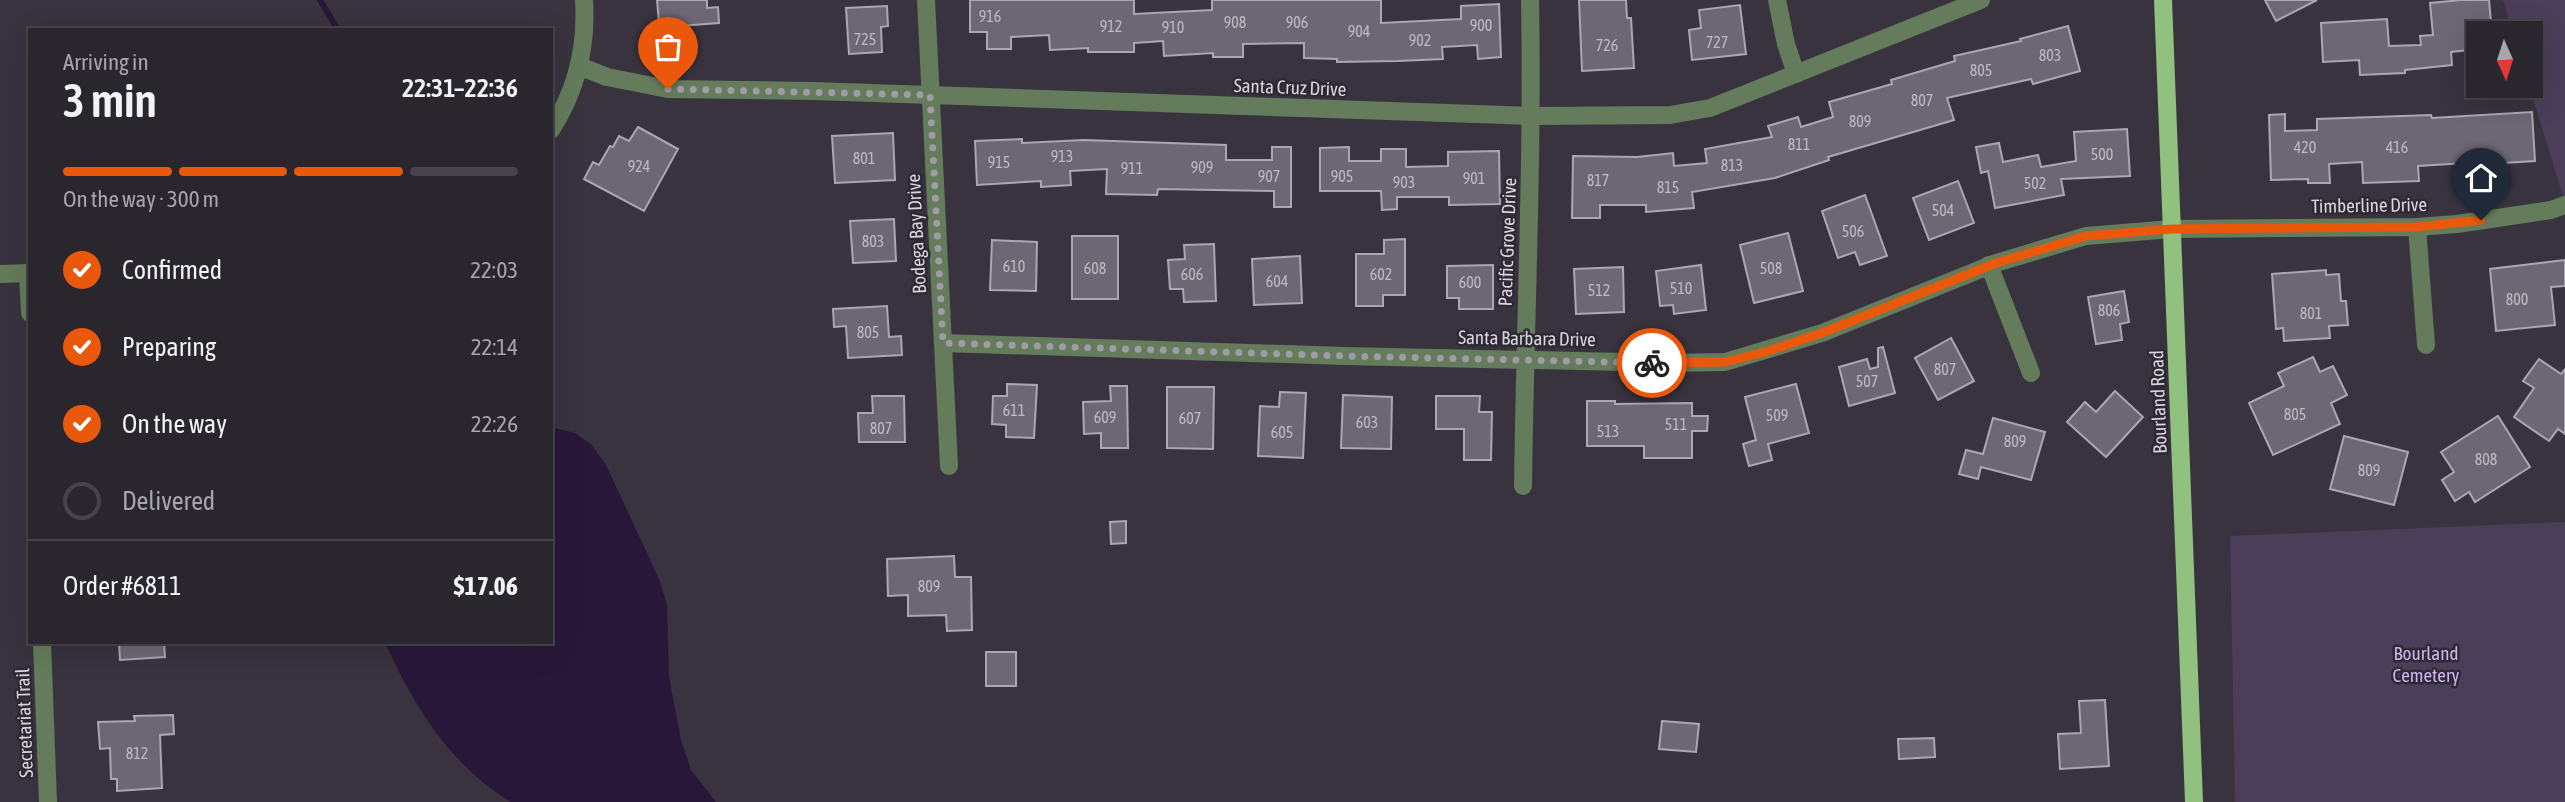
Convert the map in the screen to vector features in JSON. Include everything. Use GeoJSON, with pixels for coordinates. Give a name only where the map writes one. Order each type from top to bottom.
{"type":"FeatureCollection","features":[{"type":"Feature","properties":{"kind":"main road","name":"Bourland Road"},"geometry":{"type":"LineString","coordinates":[[2164,0],[2194,802]]}},
{"type":"Feature","properties":{"kind":"street"},"geometry":{"type":"LineString","coordinates":[[553,127],[566,108],[579,66],[585,18],[584,0]]}},
{"type":"Feature","properties":{"kind":"street","name":"Bodega Bay Drive"},"geometry":{"type":"LineString","coordinates":[[926,0],[948,466]]}},
{"type":"Feature","properties":{"kind":"street","name":"Pacific Grove Drive"},"geometry":{"type":"LineString","coordinates":[[1523,486],[1532,116],[1530,0]]}},
{"type":"Feature","properties":{"kind":"street"},"geometry":{"type":"LineString","coordinates":[[1777,0],[1786,44],[1797,74]]}},
{"type":"Feature","properties":{"kind":"street","name":"Santa Cruz Drive"},"geometry":{"type":"LineString","coordinates":[[579,66],[607,77],[668,89],[930,95],[1532,116],[1670,115],[1710,108],[1981,0]]}},
{"type":"Feature","properties":{"kind":"street","name":"Timberline Drive"},"geometry":{"type":"LineString","coordinates":[[2172,229],[2417,227],[2552,210],[2565,205]]}},
{"type":"Feature","properties":{"kind":"street"},"geometry":{"type":"LineString","coordinates":[[2417,227],[2426,345]]}},
{"type":"Feature","properties":{"kind":"street","name":"Santa Barbara Drive"},"geometry":{"type":"LineString","coordinates":[[943,343],[1345,356],[1725,362],[1822,333],[1989,265],[2086,236],[2172,229]]}},
{"type":"Feature","properties":{"kind":"street"},"geometry":{"type":"LineString","coordinates":[[1989,265],[2031,373]]}},
{"type":"Feature","properties":{"kind":"street"},"geometry":{"type":"LineString","coordinates":[[0,274],[28,273]]}},
{"type":"Feature","properties":{"kind":"street","name":"Secretariat Trail"},"geometry":{"type":"LineString","coordinates":[[42,644],[48,802]]}},
{"type":"Feature","properties":{"kind":"green space"},"geometry":{"type":"Polygon","coordinates":[[[2503,0],[2565,0],[2565,203],[2533,98],[2543,98],[2543,21],[2509,21],[2503,0]]]}},
{"type":"Feature","properties":{"kind":"green space","name":"Bourland Cemetery"},"geometry":{"type":"Polygon","coordinates":[[[2565,522],[2565,802],[2235,802],[2230,536],[2565,522]]]}},
{"type":"Feature","properties":{"kind":"shaded area"},"geometry":{"type":"Polygon","coordinates":[[[553,428],[575,433],[591,444],[606,465],[659,579],[667,605],[669,677],[681,740],[691,770],[716,802],[511,802],[470,771],[452,752],[421,711],[386,644],[553,644],[553,428]]]}},
{"type":"Feature","properties":{"kind":"building"},"geometry":{"type":"Polygon","coordinates":[[[657,0],[707,0],[707,8],[718,7],[719,23],[666,27],[665,22],[659,23],[657,0]]]}},
{"type":"Feature","properties":{"kind":"building"},"geometry":{"type":"Polygon","coordinates":[[[970,0],[1134,0],[1134,14],[1212,10],[1212,0],[1381,0],[1381,23],[1461,19],[1461,6],[1499,4],[1501,57],[1478,59],[1477,45],[1442,47],[1443,59],[1337,62],[1337,59],[1304,58],[1304,43],[1243,44],[1243,57],[1213,57],[1213,53],[1164,56],[1163,41],[1134,43],[1134,52],[1088,52],[1088,48],[1050,50],[1049,35],[1011,37],[1011,49],[987,49],[987,32],[970,32],[970,0]]]}},
{"type":"Feature","properties":{"kind":"building"},"geometry":{"type":"Polygon","coordinates":[[[1579,0],[1626,0],[1627,18],[1631,18],[1634,68],[1582,71],[1579,0]]]}},
{"type":"Feature","properties":{"kind":"building"},"geometry":{"type":"Polygon","coordinates":[[[2265,0],[2317,0],[2276,21],[2265,0]]]}},
{"type":"Feature","properties":{"kind":"building"},"geometry":{"type":"Polygon","coordinates":[[[2489,0],[2491,21],[2466,21],[2466,50],[2451,52],[2452,65],[2405,70],[2405,73],[2360,75],[2359,60],[2323,62],[2321,23],[2387,19],[2389,46],[2421,45],[2420,36],[2433,35],[2430,3],[2489,0]]]}},
{"type":"Feature","properties":{"kind":"building"},"geometry":{"type":"Polygon","coordinates":[[[1740,5],[1746,54],[1692,60],[1689,30],[1701,28],[1699,10],[1740,5]]]}},
{"type":"Feature","properties":{"kind":"building"},"geometry":{"type":"Polygon","coordinates":[[[887,6],[888,26],[881,27],[882,52],[849,54],[846,8],[887,6]]]}},
{"type":"Feature","properties":{"kind":"building"},"geometry":{"type":"Polygon","coordinates":[[[2068,26],[2080,71],[2033,84],[2031,79],[1947,98],[1954,120],[1828,157],[1829,160],[1775,178],[1692,192],[1694,208],[1646,212],[1646,205],[1600,205],[1600,218],[1572,218],[1573,156],[1637,157],[1673,153],[1674,166],[1707,163],[1705,149],[1772,137],[1768,126],[1798,117],[1801,127],[1833,117],[1829,102],[1892,84],[1891,80],[1955,61],[1954,56],[2021,41],[2020,39],[2068,26]]]}},
{"type":"Feature","properties":{"kind":"building"},"geometry":{"type":"Polygon","coordinates":[[[2532,112],[2535,161],[2487,164],[2488,177],[2467,179],[2466,163],[2418,166],[2419,181],[2363,183],[2362,162],[2329,164],[2330,183],[2308,183],[2308,179],[2271,180],[2269,115],[2285,114],[2285,131],[2317,130],[2317,119],[2431,115],[2432,118],[2532,112]]]}},
{"type":"Feature","properties":{"kind":"building"},"geometry":{"type":"Polygon","coordinates":[[[638,127],[678,149],[644,211],[584,179],[593,162],[599,165],[619,136],[629,141],[638,127]]]}},
{"type":"Feature","properties":{"kind":"building"},"geometry":{"type":"Polygon","coordinates":[[[2127,129],[2130,176],[2061,179],[2064,195],[1995,208],[1988,171],[1981,173],[1976,147],[1999,143],[2003,162],[2038,155],[2041,167],[2076,161],[2074,132],[2127,129]]]}},
{"type":"Feature","properties":{"kind":"building"},"geometry":{"type":"Polygon","coordinates":[[[893,133],[895,180],[835,183],[832,136],[893,133]]]}},
{"type":"Feature","properties":{"kind":"building"},"geometry":{"type":"Polygon","coordinates":[[[1022,139],[1022,143],[1084,140],[1226,145],[1226,160],[1272,160],[1272,147],[1291,147],[1291,207],[1274,207],[1274,191],[1158,189],[1157,195],[1106,194],[1107,169],[1070,171],[1071,185],[1041,187],[1041,181],[977,185],[975,141],[1022,139]]]}},
{"type":"Feature","properties":{"kind":"building"},"geometry":{"type":"Polygon","coordinates":[[[1349,147],[1349,161],[1381,161],[1381,149],[1406,149],[1406,167],[1448,166],[1448,152],[1499,151],[1500,204],[1449,205],[1449,197],[1397,197],[1397,209],[1382,210],[1381,191],[1320,191],[1320,148],[1349,147]]]}},
{"type":"Feature","properties":{"kind":"building"},"geometry":{"type":"Polygon","coordinates":[[[1958,181],[1974,223],[1929,240],[1913,198],[1958,181]]]}},
{"type":"Feature","properties":{"kind":"building"},"geometry":{"type":"Polygon","coordinates":[[[1865,195],[1887,256],[1860,265],[1855,252],[1838,258],[1822,211],[1865,195]]]}},
{"type":"Feature","properties":{"kind":"building"},"geometry":{"type":"Polygon","coordinates":[[[894,219],[896,261],[853,263],[850,221],[894,219]]]}},
{"type":"Feature","properties":{"kind":"building"},"geometry":{"type":"Polygon","coordinates":[[[1788,233],[1803,291],[1754,303],[1740,245],[1788,233]]]}},
{"type":"Feature","properties":{"kind":"building"},"geometry":{"type":"Polygon","coordinates":[[[1072,236],[1118,236],[1118,299],[1072,299],[1072,236]]]}},
{"type":"Feature","properties":{"kind":"building"},"geometry":{"type":"Polygon","coordinates":[[[1405,239],[1405,295],[1383,295],[1383,306],[1356,306],[1356,254],[1384,254],[1384,240],[1405,239]]]}},
{"type":"Feature","properties":{"kind":"building"},"geometry":{"type":"Polygon","coordinates":[[[992,240],[1037,242],[1036,291],[990,290],[992,240]]]}},
{"type":"Feature","properties":{"kind":"building"},"geometry":{"type":"Polygon","coordinates":[[[1214,244],[1216,301],[1184,302],[1183,289],[1170,289],[1168,260],[1185,259],[1184,245],[1214,244]]]}},
{"type":"Feature","properties":{"kind":"building"},"geometry":{"type":"Polygon","coordinates":[[[1300,256],[1302,303],[1254,305],[1252,259],[1300,256]]]}},
{"type":"Feature","properties":{"kind":"building"},"geometry":{"type":"Polygon","coordinates":[[[2565,260],[2565,286],[2551,287],[2555,325],[2496,331],[2490,269],[2565,260]]]}},
{"type":"Feature","properties":{"kind":"building"},"geometry":{"type":"Polygon","coordinates":[[[1493,265],[1493,309],[1459,309],[1459,298],[1447,298],[1447,266],[1493,265]]]}},
{"type":"Feature","properties":{"kind":"building"},"geometry":{"type":"Polygon","coordinates":[[[1701,265],[1706,310],[1674,314],[1673,305],[1660,306],[1656,271],[1701,265]]]}},
{"type":"Feature","properties":{"kind":"building"},"geometry":{"type":"Polygon","coordinates":[[[1623,267],[1624,312],[1576,314],[1574,269],[1623,267]]]}},
{"type":"Feature","properties":{"kind":"building"},"geometry":{"type":"Polygon","coordinates":[[[2326,270],[2326,275],[2339,274],[2341,301],[2346,301],[2348,325],[2329,326],[2330,338],[2284,341],[2283,328],[2276,329],[2272,274],[2326,270]]]}},
{"type":"Feature","properties":{"kind":"building"},"geometry":{"type":"Polygon","coordinates":[[[2124,291],[2129,322],[2120,324],[2122,340],[2096,344],[2088,297],[2124,291]]]}},
{"type":"Feature","properties":{"kind":"building"},"geometry":{"type":"Polygon","coordinates":[[[887,306],[889,337],[901,336],[902,355],[848,358],[846,326],[834,327],[833,309],[887,306]]]}},
{"type":"Feature","properties":{"kind":"building"},"geometry":{"type":"Polygon","coordinates":[[[1951,338],[1974,381],[1938,400],[1915,358],[1951,338]]]}},
{"type":"Feature","properties":{"kind":"building"},"geometry":{"type":"Polygon","coordinates":[[[1883,347],[1895,393],[1849,406],[1839,367],[1867,359],[1870,369],[1878,367],[1878,348],[1883,347]]]}},
{"type":"Feature","properties":{"kind":"building"},"geometry":{"type":"Polygon","coordinates":[[[2313,357],[2320,372],[2333,366],[2347,395],[2331,403],[2340,424],[2273,455],[2249,403],[2284,386],[2278,373],[2313,357]]]}},
{"type":"Feature","properties":{"kind":"building"},"geometry":{"type":"Polygon","coordinates":[[[2539,359],[2561,374],[2565,369],[2565,434],[2558,429],[2549,441],[2514,417],[2534,388],[2523,381],[2539,359]]]}},
{"type":"Feature","properties":{"kind":"building"},"geometry":{"type":"Polygon","coordinates":[[[1007,384],[1037,385],[1034,438],[1006,437],[1006,425],[992,424],[993,396],[1007,396],[1007,384]]]}},
{"type":"Feature","properties":{"kind":"building"},"geometry":{"type":"Polygon","coordinates":[[[1796,384],[1809,433],[1768,444],[1772,460],[1749,466],[1743,444],[1756,440],[1745,397],[1796,384]]]}},
{"type":"Feature","properties":{"kind":"building"},"geometry":{"type":"Polygon","coordinates":[[[1110,386],[1127,386],[1128,448],[1101,448],[1101,433],[1084,434],[1083,402],[1111,401],[1110,386]]]}},
{"type":"Feature","properties":{"kind":"building"},"geometry":{"type":"Polygon","coordinates":[[[1167,387],[1214,387],[1213,449],[1167,448],[1167,387]]]}},
{"type":"Feature","properties":{"kind":"building"},"geometry":{"type":"Polygon","coordinates":[[[2115,391],[2143,417],[2106,457],[2067,422],[2085,402],[2096,412],[2115,391]]]}},
{"type":"Feature","properties":{"kind":"building"},"geometry":{"type":"Polygon","coordinates":[[[1280,392],[1306,393],[1303,458],[1258,456],[1260,406],[1279,407],[1280,392]]]}},
{"type":"Feature","properties":{"kind":"building"},"geometry":{"type":"Polygon","coordinates":[[[1343,395],[1392,397],[1391,449],[1341,448],[1343,395]]]}},
{"type":"Feature","properties":{"kind":"building"},"geometry":{"type":"Polygon","coordinates":[[[872,396],[904,396],[905,442],[859,442],[858,413],[873,413],[872,396]]]}},
{"type":"Feature","properties":{"kind":"building"},"geometry":{"type":"Polygon","coordinates":[[[1436,396],[1480,396],[1479,412],[1492,412],[1491,460],[1464,460],[1464,429],[1436,429],[1436,396]]]}},
{"type":"Feature","properties":{"kind":"building"},"geometry":{"type":"Polygon","coordinates":[[[1587,401],[1615,401],[1615,404],[1692,403],[1692,416],[1708,416],[1707,431],[1692,431],[1692,458],[1644,458],[1644,446],[1587,446],[1587,401]]]}},
{"type":"Feature","properties":{"kind":"building"},"geometry":{"type":"Polygon","coordinates":[[[2498,416],[2530,467],[2475,502],[2469,492],[2455,501],[2442,480],[2454,472],[2441,452],[2498,416]]]}},
{"type":"Feature","properties":{"kind":"building"},"geometry":{"type":"Polygon","coordinates":[[[1993,418],[2045,432],[2031,480],[1981,467],[1978,479],[1959,474],[1966,450],[1983,454],[1993,418]]]}},
{"type":"Feature","properties":{"kind":"building"},"geometry":{"type":"Polygon","coordinates":[[[2344,436],[2408,452],[2394,505],[2330,489],[2344,436]]]}},
{"type":"Feature","properties":{"kind":"building"},"geometry":{"type":"Polygon","coordinates":[[[1126,521],[1126,543],[1111,544],[1110,522],[1126,521]]]}},
{"type":"Feature","properties":{"kind":"building"},"geometry":{"type":"Polygon","coordinates":[[[954,556],[955,577],[971,577],[972,630],[947,631],[946,615],[908,616],[908,595],[888,596],[887,559],[954,556]]]}},
{"type":"Feature","properties":{"kind":"building"},"geometry":{"type":"Polygon","coordinates":[[[119,644],[164,644],[165,657],[120,660],[119,644]]]}},
{"type":"Feature","properties":{"kind":"building"},"geometry":{"type":"Polygon","coordinates":[[[986,652],[1016,652],[1016,686],[986,686],[986,652]]]}},
{"type":"Feature","properties":{"kind":"building"},"geometry":{"type":"Polygon","coordinates":[[[2105,700],[2109,766],[2060,769],[2058,734],[2081,733],[2079,701],[2105,700]]]}},
{"type":"Feature","properties":{"kind":"building"},"geometry":{"type":"Polygon","coordinates":[[[173,715],[174,734],[160,735],[162,788],[117,791],[117,779],[111,779],[110,748],[100,749],[98,722],[135,721],[134,716],[173,715]]]}},
{"type":"Feature","properties":{"kind":"building"},"geometry":{"type":"Polygon","coordinates":[[[1662,721],[1699,724],[1696,752],[1659,749],[1662,721]]]}},
{"type":"Feature","properties":{"kind":"building"},"geometry":{"type":"Polygon","coordinates":[[[1934,738],[1935,757],[1899,759],[1898,739],[1934,738]]]}},
{"type":"Feature","properties":{"kind":"waterway"},"geometry":{"type":"LineString","coordinates":[[320,0],[337,28]]}},
{"type":"Feature","properties":{"kind":"way so far"},"geometry":{"type":"LineString","coordinates":[[668,89],[930,95],[943,343],[1652,363]]}},
{"type":"Feature","properties":{"kind":"route"},"geometry":{"type":"LineString","coordinates":[[1652,363],[1725,362],[1765,352],[1822,333],[1996,263],[2086,236],[2172,229],[2417,227],[2481,220]]}}]}
